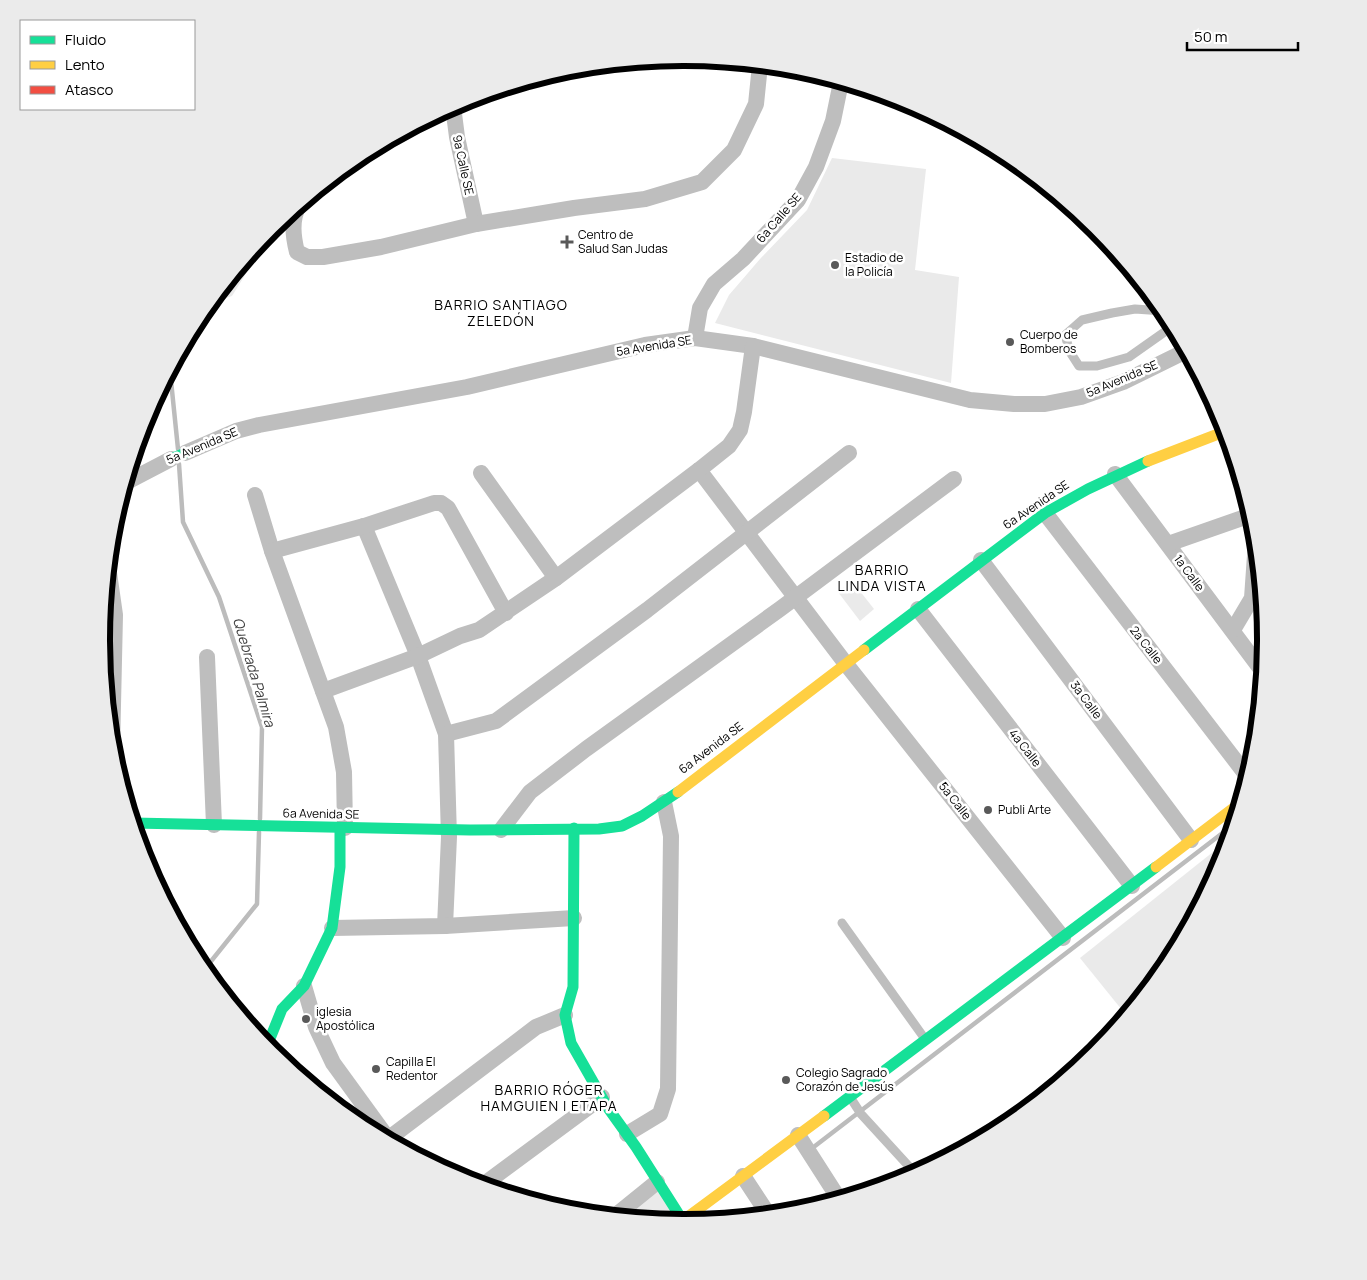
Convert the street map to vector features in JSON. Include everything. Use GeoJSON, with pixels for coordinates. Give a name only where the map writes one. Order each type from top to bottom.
{"type":"FeatureCollection","features":[{"type":"Feature","properties":{"kind":"street"},"geometry":{"type":"LineString","coordinates":[[294,219],[293,234],[297,252],[307,257],[324,257],[381,247],[476,224],[645,199],[702,182],[734,150],[756,104],[759,71]]}},
{"type":"Feature","properties":{"kind":"street","name":"6a Calle SE"},"geometry":{"type":"LineString","coordinates":[[695,338],[700,308],[714,284],[743,260],[798,200],[816,167],[833,121],[840,88]]}},
{"type":"Feature","properties":{"kind":"street","name":"9a Calle SE"},"geometry":{"type":"LineString","coordinates":[[454,114],[457,138],[476,224]]}},
{"type":"Feature","properties":{"kind":"street","name":"5a Avenida SE"},"geometry":{"type":"LineString","coordinates":[[133,480],[178,456],[236,431],[259,425],[467,387],[645,345],[695,338],[753,346],[962,398],[1014,404],[1045,404],[1081,396],[1123,382],[1180,354]]}},
{"type":"Feature","properties":{"kind":"street"},"geometry":{"type":"LineString","coordinates":[[323,691],[418,656],[460,636],[479,630],[556,578],[729,446],[740,430],[753,346]]}},
{"type":"Feature","properties":{"kind":"street","name":"6a Avenida SE"},"geometry":{"type":"LineString","coordinates":[[140,823],[449,830],[622,826],[664,802],[1045,512],[1115,474],[1177,448],[1219,433]]}},
{"type":"Feature","properties":{"kind":"street"},"geometry":{"type":"LineString","coordinates":[[446,734],[496,721],[647,610],[849,452]]}},
{"type":"Feature","properties":{"kind":"street","name":"5a Calle"},"geometry":{"type":"LineString","coordinates":[[699,470],[794,598],[1063,938]]}},
{"type":"Feature","properties":{"kind":"street"},"geometry":{"type":"LineString","coordinates":[[481,473],[556,578]]}},
{"type":"Feature","properties":{"kind":"street","name":"1a Calle"},"geometry":{"type":"LineString","coordinates":[[1115,474],[1256,663]]}},
{"type":"Feature","properties":{"kind":"street"},"geometry":{"type":"LineString","coordinates":[[501,830],[530,792],[954,478]]}},
{"type":"Feature","properties":{"kind":"street"},"geometry":{"type":"LineString","coordinates":[[255,495],[272,551],[336,727],[344,772],[340,867],[332,928],[304,986],[282,1009],[270,1038]]}},
{"type":"Feature","properties":{"kind":"street"},"geometry":{"type":"LineString","coordinates":[[272,551],[364,526],[434,503],[442,503],[448,508],[506,613]]}},
{"type":"Feature","properties":{"kind":"street","name":"2a Calle"},"geometry":{"type":"LineString","coordinates":[[1045,512],[1242,769]]}},
{"type":"Feature","properties":{"kind":"street"},"geometry":{"type":"LineString","coordinates":[[1168,544],[1244,518]]}},
{"type":"Feature","properties":{"kind":"street"},"geometry":{"type":"LineString","coordinates":[[364,526],[418,656],[446,734],[449,830],[446,926]]}},
{"type":"Feature","properties":{"kind":"street","name":"3a Calle"},"geometry":{"type":"LineString","coordinates":[[981,560],[1191,840]]}},
{"type":"Feature","properties":{"kind":"street"},"geometry":{"type":"LineString","coordinates":[[1232,630],[1252,598],[1253,578]]}},
{"type":"Feature","properties":{"kind":"street"},"geometry":{"type":"LineString","coordinates":[[112,593],[115,615],[113,698]]}},
{"type":"Feature","properties":{"kind":"street","name":"4a Calle"},"geometry":{"type":"LineString","coordinates":[[918,609],[1132,886]]}},
{"type":"Feature","properties":{"kind":"street"},"geometry":{"type":"LineString","coordinates":[[208,657],[214,825]]}},
{"type":"Feature","properties":{"kind":"street"},"geometry":{"type":"LineString","coordinates":[[627,1134],[660,1114],[668,1089],[671,836],[664,802]]}},
{"type":"Feature","properties":{"kind":"street"},"geometry":{"type":"LineString","coordinates":[[693,1214],[1063,938],[1232,808]]}},
{"type":"Feature","properties":{"kind":"street"},"geometry":{"type":"LineString","coordinates":[[574,828],[573,987],[565,1015],[571,1043],[602,1096],[677,1214]]}},
{"type":"Feature","properties":{"kind":"street"},"geometry":{"type":"LineString","coordinates":[[332,928],[446,926],[574,918]]}},
{"type":"Feature","properties":{"kind":"street"},"geometry":{"type":"LineString","coordinates":[[304,986],[316,1027],[333,1063],[378,1125]]}},
{"type":"Feature","properties":{"kind":"street"},"geometry":{"type":"LineString","coordinates":[[394,1135],[536,1028],[565,1015]]}},
{"type":"Feature","properties":{"kind":"street"},"geometry":{"type":"LineString","coordinates":[[490,1180],[602,1096]]}},
{"type":"Feature","properties":{"kind":"street"},"geometry":{"type":"LineString","coordinates":[[798,1135],[836,1193]]}},
{"type":"Feature","properties":{"kind":"street"},"geometry":{"type":"LineString","coordinates":[[744,1176],[764,1208]]}},
{"type":"Feature","properties":{"kind":"street"},"geometry":{"type":"LineString","coordinates":[[622,1210],[657,1182]]}},
{"type":"Feature","properties":{"kind":"lane"},"geometry":{"type":"LineString","coordinates":[[1153,310],[1135,309],[1082,320],[1065,335],[1070,352],[1079,366],[1097,366],[1129,356],[1167,330]]}},
{"type":"Feature","properties":{"kind":"lane"},"geometry":{"type":"LineString","coordinates":[[842,923],[926,1040]]}},
{"type":"Feature","properties":{"kind":"lane"},"geometry":{"type":"LineString","coordinates":[[850,1096],[862,1114],[909,1167]]}},
{"type":"Feature","properties":{"kind":"shaded area","name":"Estadio de la Policía"},"geometry":{"type":"Polygon","coordinates":[[[832,158],[926,169],[915,270],[959,277],[951,383],[715,323],[729,295],[807,210],[832,158]]]}},
{"type":"Feature","properties":{"kind":"shaded area"},"geometry":{"type":"Polygon","coordinates":[[[256,258],[232,296],[222,299],[256,258]]]}},
{"type":"Feature","properties":{"kind":"shaded area"},"geometry":{"type":"Polygon","coordinates":[[[852,581],[874,609],[860,621],[838,592],[852,581]]]}},
{"type":"Feature","properties":{"kind":"shaded area"},"geometry":{"type":"Polygon","coordinates":[[[1218,848],[1198,894],[1161,959],[1122,1010],[1080,958],[1218,848]]]}},
{"type":"Feature","properties":{"kind":"shaded area"},"geometry":{"type":"Polygon","coordinates":[[[657,1185],[673,1214],[646,1213],[623,1211],[657,1185]]]}},
{"type":"Feature","properties":{"kind":"waterway","name":"Quebrada Palmira"},"geometry":{"type":"LineString","coordinates":[[171,382],[178,449]]}},
{"type":"Feature","properties":{"kind":"waterway","name":"Quebrada Palmira"},"geometry":{"type":"LineString","coordinates":[[179,464],[183,522],[219,597],[262,727],[260,819]]}},
{"type":"Feature","properties":{"kind":"waterway","name":"Quebrada Palmira"},"geometry":{"type":"LineString","coordinates":[[209,963],[257,904],[259,832]]}},
{"type":"Feature","properties":{"kind":"waterway"},"geometry":{"type":"LineString","coordinates":[[815,1146],[1224,832]]}},
{"type":"Feature","properties":{"kind":"traffic: fast"},"geometry":{"type":"LineString","coordinates":[[171,459],[185,453]]}},
{"type":"Feature","properties":{"kind":"traffic: fast"},"geometry":{"type":"LineString","coordinates":[[864,650],[1045,513],[1088,489],[1148,461]]}},
{"type":"Feature","properties":{"kind":"traffic: fast"},"geometry":{"type":"LineString","coordinates":[[140,823],[470,830],[599,829],[622,826],[642,816],[678,792]]}},
{"type":"Feature","properties":{"kind":"traffic: fast"},"geometry":{"type":"LineString","coordinates":[[270,1038],[282,1009],[304,986],[332,928],[340,867],[340,828]]}},
{"type":"Feature","properties":{"kind":"traffic: fast"},"geometry":{"type":"LineString","coordinates":[[574,828],[573,987],[565,1015],[571,1043],[608,1108],[636,1147],[678,1214]]}},
{"type":"Feature","properties":{"kind":"traffic: fast"},"geometry":{"type":"LineString","coordinates":[[824,1116],[1156,867]]}},
{"type":"Feature","properties":{"kind":"traffic: slow"},"geometry":{"type":"LineString","coordinates":[[1148,461],[1219,434]]}},
{"type":"Feature","properties":{"kind":"traffic: slow"},"geometry":{"type":"LineString","coordinates":[[678,792],[864,650]]}},
{"type":"Feature","properties":{"kind":"traffic: slow"},"geometry":{"type":"LineString","coordinates":[[1156,867],[1231,810]]}},
{"type":"Feature","properties":{"kind":"traffic: slow"},"geometry":{"type":"LineString","coordinates":[[692,1214],[824,1116]]}},
{"type":"Feature","properties":{"kind":"place","name":"Centro de Salud San Judas"},"geometry":{"type":"Point","coordinates":[567,242]}},
{"type":"Feature","properties":{"kind":"place","name":"Estadio de la Policía"},"geometry":{"type":"Point","coordinates":[835,265]}},
{"type":"Feature","properties":{"kind":"place","name":"Cuerpo de Bomberos"},"geometry":{"type":"Point","coordinates":[1010,342]}},
{"type":"Feature","properties":{"kind":"place","name":"Publi Arte"},"geometry":{"type":"Point","coordinates":[988,810]}},
{"type":"Feature","properties":{"kind":"place","name":"iglesia Apostólica"},"geometry":{"type":"Point","coordinates":[306,1019]}},
{"type":"Feature","properties":{"kind":"place","name":"Capilla El Redentor"},"geometry":{"type":"Point","coordinates":[376,1069]}},
{"type":"Feature","properties":{"kind":"place","name":"Colegio Sagrado Corazón de Jesús"},"geometry":{"type":"Point","coordinates":[786,1080]}},
{"type":"Feature","properties":{"kind":"district","name":"BARRIO SANTIAGO ZELEDÓN"},"geometry":{"type":"Point","coordinates":[501,314]}},
{"type":"Feature","properties":{"kind":"district","name":"BARRIO LINDA VISTA"},"geometry":{"type":"Point","coordinates":[882,578]}},
{"type":"Feature","properties":{"kind":"district","name":"BARRIO RÓGER HAMGUIEN I ETAPA"},"geometry":{"type":"Point","coordinates":[549,1098]}}]}
